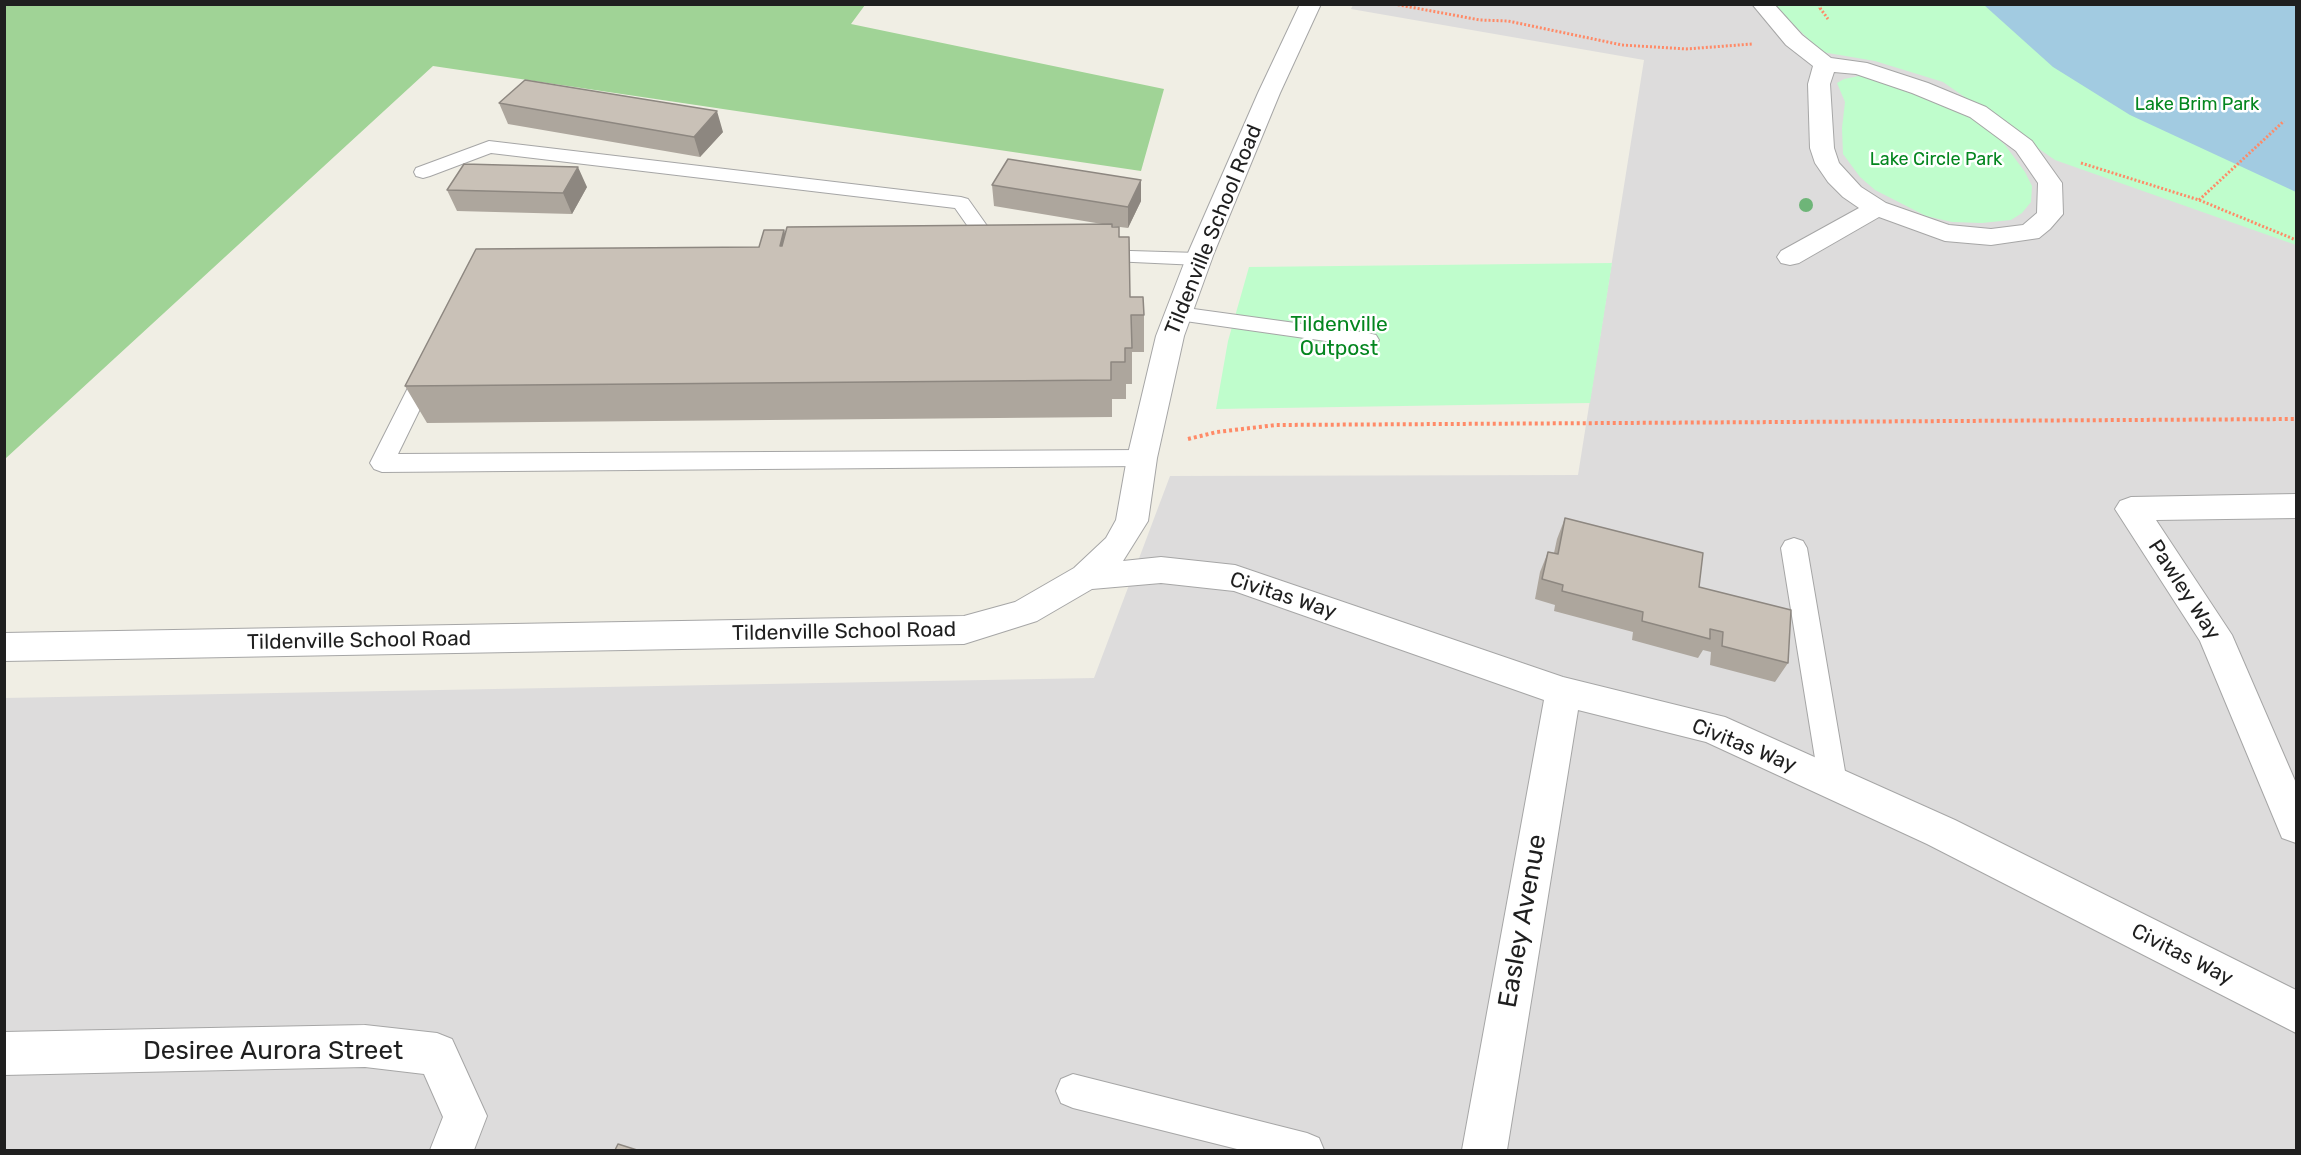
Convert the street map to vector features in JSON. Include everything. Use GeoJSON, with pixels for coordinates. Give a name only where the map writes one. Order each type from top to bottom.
{"type":"FeatureCollection","features":[{"type":"Feature","properties":{"kind":"street","name":"Tildenville School Road"},"geometry":{"type":"LineString","coordinates":[[4,647],[964,630],[1025,612],[1086,577],[1117,547],[1132,521],[1142,458],[1170,336],[1199,256],[1269,93],[1311,4]]}},
{"type":"Feature","properties":{"kind":"street"},"geometry":{"type":"LineString","coordinates":[[1762,4],[1794,40],[1825,64],[1859,68],[1920,88],[1978,112],[2024,146],[2050,183],[2049,214],[2030,232],[1991,237],[1945,232],[1877,208],[1852,192],[1836,177],[1827,163],[1822,148],[1820,84],[1825,64]]}},
{"type":"Feature","properties":{"kind":"street"},"geometry":{"type":"LineString","coordinates":[[1790,257],[1877,208]]}},
{"type":"Feature","properties":{"kind":"street","name":"Pawley Way"},"geometry":{"type":"LineString","coordinates":[[2296,506],[2131,509],[2215,635],[2296,826]]}},
{"type":"Feature","properties":{"kind":"street","name":"Civitas Way"},"geometry":{"type":"LineString","coordinates":[[1086,577],[1161,570],[1235,578],[1563,692],[1712,728],[1941,832],[2296,1012]]}},
{"type":"Feature","properties":{"kind":"street","name":"Easley Avenue"},"geometry":{"type":"LineString","coordinates":[[1484,1150],[1563,692]]}},
{"type":"Feature","properties":{"kind":"street","name":"Desiree Aurora Street"},"geometry":{"type":"LineString","coordinates":[[4,1054],[365,1046],[437,1054],[465,1116],[452,1150]]}},
{"type":"Feature","properties":{"kind":"lane"},"geometry":{"type":"LineString","coordinates":[[423,172],[489,147],[961,202],[999,256]]}},
{"type":"Feature","properties":{"kind":"lane"},"geometry":{"type":"LineString","coordinates":[[975,256],[1021,256]]}},
{"type":"Feature","properties":{"kind":"lane"},"geometry":{"type":"LineString","coordinates":[[1077,256],[1199,256]]}},
{"type":"Feature","properties":{"kind":"lane"},"geometry":{"type":"LineString","coordinates":[[1179,314],[1368,340]]}},
{"type":"Feature","properties":{"kind":"lane"},"geometry":{"type":"LineString","coordinates":[[435,355],[382,463],[1142,458]]}},
{"type":"Feature","properties":{"kind":"lane"},"geometry":{"type":"LineString","coordinates":[[1794,548],[1833,783]]}},
{"type":"Feature","properties":{"kind":"lane"},"geometry":{"type":"LineString","coordinates":[[1073,1091],[1307,1150]]}},
{"type":"Feature","properties":{"kind":"path"},"geometry":{"type":"LineString","coordinates":[[1394,4],[1480,20],[1508,21],[1622,45],[1686,49],[1762,43]]}},
{"type":"Feature","properties":{"kind":"path"},"geometry":{"type":"LineString","coordinates":[[2199,200],[2284,121]]}},
{"type":"Feature","properties":{"kind":"path"},"geometry":{"type":"LineString","coordinates":[[2076,162],[2199,200],[2296,240]]}},
{"type":"Feature","properties":{"kind":"path"},"geometry":{"type":"LineString","coordinates":[[1185,440],[1217,432],[1276,425],[2296,419]]}},
{"type":"Feature","properties":{"kind":"shaded area"},"geometry":{"type":"Polygon","coordinates":[[[1353,5],[2296,5],[2296,1150],[5,1150],[4,698],[1094,678],[1170,476],[1578,475],[1644,60],[1351,9],[1353,5]]]}},
{"type":"Feature","properties":{"kind":"green space"},"geometry":{"type":"Polygon","coordinates":[[[5,5],[865,5],[851,24],[1164,89],[1141,171],[433,66],[5,459],[5,5]]]}},
{"type":"Feature","properties":{"kind":"green space","name":"Lake Brim Park"},"geometry":{"type":"Polygon","coordinates":[[[1773,5],[2296,5],[2296,245],[2055,160],[1943,82],[1875,61],[1822,52],[1773,5]]]}},
{"type":"Feature","properties":{"kind":"green space","name":"Lake Circle Park"},"geometry":{"type":"Polygon","coordinates":[[[1859,76],[1892,84],[1978,119],[2005,145],[2025,172],[2032,186],[2031,202],[2022,213],[2011,220],[1982,223],[1952,222],[1926,216],[1875,190],[1860,177],[1843,154],[1842,128],[1845,102],[1837,83],[1859,76]]]}},
{"type":"Feature","properties":{"kind":"green space","name":"Tildenville Outpost"},"geometry":{"type":"Polygon","coordinates":[[[1612,263],[1590,403],[1216,409],[1228,341],[1249,267],[1612,263]]]}},
{"type":"Feature","properties":{"kind":"water"},"geometry":{"type":"Polygon","coordinates":[[[1984,5],[2296,5],[2296,192],[2130,115],[2053,67],[1984,5]]]}},
{"type":"Feature","properties":{"kind":"building"},"geometry":{"type":"Polygon","coordinates":[[[525,80],[717,111],[694,137],[499,103],[525,80]]]}},
{"type":"Feature","properties":{"kind":"building"},"geometry":{"type":"Polygon","coordinates":[[[1008,159],[1141,180],[1128,207],[992,185],[1008,159]]]}},
{"type":"Feature","properties":{"kind":"building"},"geometry":{"type":"Polygon","coordinates":[[[464,164],[578,167],[563,193],[447,190],[464,164]]]}},
{"type":"Feature","properties":{"kind":"building"},"geometry":{"type":"Polygon","coordinates":[[[1112,224],[1112,227],[1119,227],[1119,237],[1129,237],[1130,297],[1143,297],[1144,315],[1131,315],[1132,348],[1125,348],[1125,362],[1111,362],[1111,380],[405,386],[476,249],[759,247],[764,230],[784,230],[780,246],[782,246],[787,227],[1112,224]]]}},
{"type":"Feature","properties":{"kind":"building"},"geometry":{"type":"Polygon","coordinates":[[[1565,518],[1703,553],[1699,587],[1791,610],[1788,663],[1722,646],[1723,632],[1710,629],[1710,639],[1642,621],[1643,612],[1562,591],[1563,585],[1542,579],[1548,552],[1558,554],[1565,518]]]}},
{"type":"Feature","properties":{"kind":"building"},"geometry":{"type":"Polygon","coordinates":[[[618,1144],[637,1150],[615,1150],[618,1144]]]}}]}
